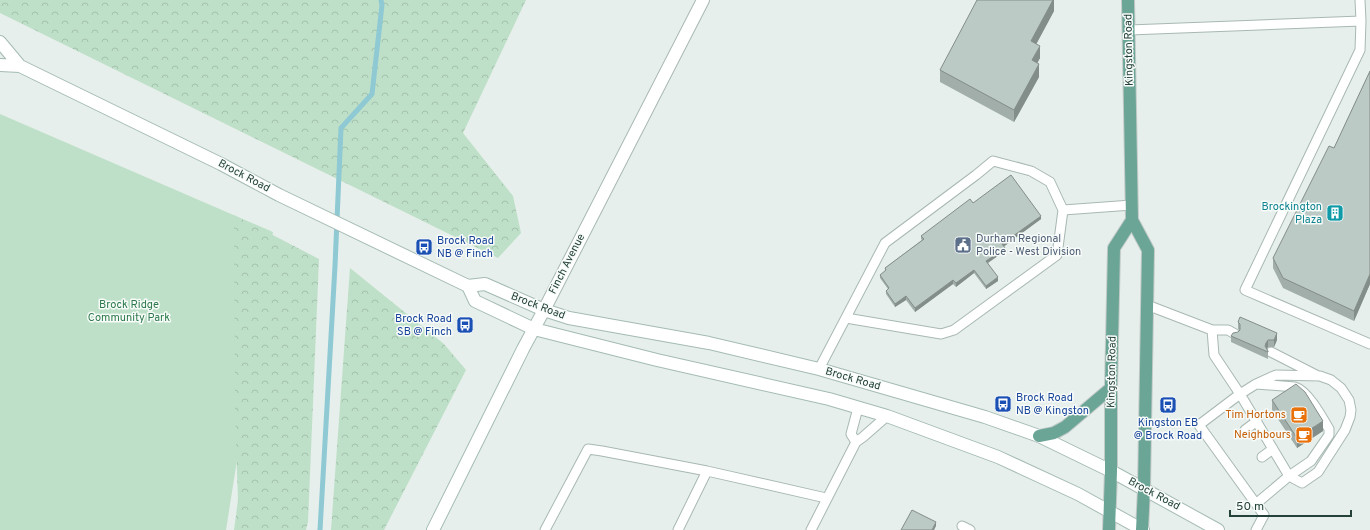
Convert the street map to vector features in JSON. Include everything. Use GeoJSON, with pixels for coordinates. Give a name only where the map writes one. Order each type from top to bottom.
{"type":"FeatureCollection","features":[{"type":"Feature","properties":{"kind":"main road","name":"Finch Avenue"},"geometry":{"type":"LineString","coordinates":[[435,529],[534,329],[703,0]]}},
{"type":"Feature","properties":{"kind":"main road","name":"Kingston Road"},"geometry":{"type":"LineString","coordinates":[[1128,0],[1132,220],[1148,250],[1142,530]]}},
{"type":"Feature","properties":{"kind":"main road","name":"Brock Road"},"geometry":{"type":"LineString","coordinates":[[0,42],[20,66]]}},
{"type":"Feature","properties":{"kind":"main road","name":"Brock Road"},"geometry":{"type":"LineString","coordinates":[[0,65],[20,66],[221,164],[279,195],[468,286],[485,284],[544,310],[569,318],[709,343],[819,369],[985,416],[1039,436],[1111,471],[1218,530]]}},
{"type":"Feature","properties":{"kind":"main road","name":"Kingston Road"},"geometry":{"type":"LineString","coordinates":[[1109,530],[1114,248],[1132,220]]}},
{"type":"Feature","properties":{"kind":"main road","name":"Brock Road"},"geometry":{"type":"LineString","coordinates":[[468,286],[475,301],[534,329],[657,360],[829,399],[887,416],[998,457],[1110,510],[1142,530]]}},
{"type":"Feature","properties":{"kind":"main road"},"geometry":{"type":"LineString","coordinates":[[1039,436],[1054,433],[1065,427],[1111,388]]}},
{"type":"Feature","properties":{"kind":"lane"},"geometry":{"type":"LineString","coordinates":[[1360,0],[1360,50],[1245,290],[1370,344]]}},
{"type":"Feature","properties":{"kind":"lane"},"geometry":{"type":"LineString","coordinates":[[1129,30],[1361,21]]}},
{"type":"Feature","properties":{"kind":"lane"},"geometry":{"type":"LineString","coordinates":[[819,369],[885,243],[993,161],[1031,171],[1050,182],[1063,210],[1057,255],[954,330],[941,334],[846,318]]}},
{"type":"Feature","properties":{"kind":"lane"},"geometry":{"type":"LineString","coordinates":[[1063,210],[1132,205]]}},
{"type":"Feature","properties":{"kind":"lane"},"geometry":{"type":"LineString","coordinates":[[1147,305],[1212,330],[1228,330],[1235,334]]}},
{"type":"Feature","properties":{"kind":"lane"},"geometry":{"type":"LineString","coordinates":[[1212,330],[1214,355],[1257,421],[1289,476],[1302,483],[1318,472],[1345,430],[1351,410],[1349,400],[1345,393],[1336,384],[1271,352]]}},
{"type":"Feature","properties":{"kind":"lane"},"geometry":{"type":"LineString","coordinates":[[1256,530],[1264,515],[1220,447],[1199,425],[1240,394],[1256,384],[1276,375],[1320,376]]}},
{"type":"Feature","properties":{"kind":"lane"},"geometry":{"type":"LineString","coordinates":[[1256,384],[1300,388],[1329,429],[1329,435],[1311,461],[1289,476],[1257,503]]}},
{"type":"Feature","properties":{"kind":"lane"},"geometry":{"type":"LineString","coordinates":[[856,442],[851,434],[858,408]]}},
{"type":"Feature","properties":{"kind":"lane"},"geometry":{"type":"LineString","coordinates":[[811,530],[826,498],[856,442],[887,416]]}},
{"type":"Feature","properties":{"kind":"lane"},"geometry":{"type":"LineString","coordinates":[[1245,430],[1257,421]]}},
{"type":"Feature","properties":{"kind":"lane"},"geometry":{"type":"LineString","coordinates":[[545,530],[588,449],[707,471],[826,498]]}},
{"type":"Feature","properties":{"kind":"lane"},"geometry":{"type":"LineString","coordinates":[[1262,457],[1273,449]]}},
{"type":"Feature","properties":{"kind":"lane"},"geometry":{"type":"LineString","coordinates":[[678,530],[707,471]]}},
{"type":"Feature","properties":{"kind":"green space"},"geometry":{"type":"Polygon","coordinates":[[[0,0],[526,0],[463,133],[513,196],[521,233],[498,258],[0,13],[0,0]]]}},
{"type":"Feature","properties":{"kind":"green space","name":"Brock Ridge Community Park"},"geometry":{"type":"Polygon","coordinates":[[[0,114],[273,232],[226,530],[0,530],[0,114]]]}},
{"type":"Feature","properties":{"kind":"green space"},"geometry":{"type":"Polygon","coordinates":[[[234,215],[319,259],[308,522],[306,530],[234,530],[238,500],[235,415],[234,215]]]}},
{"type":"Feature","properties":{"kind":"green space"},"geometry":{"type":"Polygon","coordinates":[[[350,268],[444,344],[466,370],[384,530],[331,530],[350,268]]]}},
{"type":"Feature","properties":{"kind":"building"},"geometry":{"type":"Polygon","coordinates":[[[977,0],[1053,0],[1031,41],[1040,46],[1032,60],[1039,64],[1014,110],[940,70],[977,0]]]}},
{"type":"Feature","properties":{"kind":"building","name":"Brockington Plaza"},"geometry":{"type":"Polygon","coordinates":[[[1370,71],[1370,274],[1354,311],[1283,278],[1273,258],[1329,146],[1334,148],[1370,71]]]}},
{"type":"Feature","properties":{"kind":"building","name":"Durham Regional Police - West Division"},"geometry":{"type":"Polygon","coordinates":[[[1011,175],[1041,216],[1002,244],[1005,248],[986,261],[998,277],[986,286],[974,270],[956,283],[953,280],[915,308],[906,296],[895,304],[886,291],[889,288],[880,275],[886,270],[885,268],[924,239],[921,236],[970,199],[973,203],[1011,175]]]}},
{"type":"Feature","properties":{"kind":"building"},"geometry":{"type":"Polygon","coordinates":[[[1240,317],[1277,333],[1274,340],[1268,340],[1266,343],[1265,346],[1268,352],[1231,336],[1233,333],[1240,330],[1240,324],[1238,322],[1240,317]]]}},
{"type":"Feature","properties":{"kind":"building"},"geometry":{"type":"Polygon","coordinates":[[[1296,384],[1305,392],[1323,421],[1297,438],[1272,400],[1296,384]]]}},
{"type":"Feature","properties":{"kind":"building"},"geometry":{"type":"Polygon","coordinates":[[[912,510],[936,522],[932,530],[901,530],[912,510]]]}},
{"type":"Feature","properties":{"kind":"waterway"},"geometry":{"type":"LineString","coordinates":[[320,530],[335,266],[341,128],[372,94],[382,5],[381,0]]}},
{"type":"Feature","properties":{"kind":"place","name":"Brockington Plaza"},"geometry":{"type":"Point","coordinates":[1335,213]}},
{"type":"Feature","properties":{"kind":"place","name":"Durham Regional Police - West Division"},"geometry":{"type":"Point","coordinates":[963,245]}},
{"type":"Feature","properties":{"kind":"place","name":"Brock Road NB @ Finch"},"geometry":{"type":"Point","coordinates":[424,247]}},
{"type":"Feature","properties":{"kind":"place","name":"Brock Road SB @ Finch"},"geometry":{"type":"Point","coordinates":[465,325]}},
{"type":"Feature","properties":{"kind":"place","name":"Brock Road NB @ Kingston"},"geometry":{"type":"Point","coordinates":[1003,404]}},
{"type":"Feature","properties":{"kind":"place","name":"Kingston EB @ Brock Road"},"geometry":{"type":"Point","coordinates":[1168,405]}},
{"type":"Feature","properties":{"kind":"place","name":"Tim Hortons"},"geometry":{"type":"Point","coordinates":[1299,415]}},
{"type":"Feature","properties":{"kind":"place","name":"Neighbours"},"geometry":{"type":"Point","coordinates":[1304,435]}}]}
